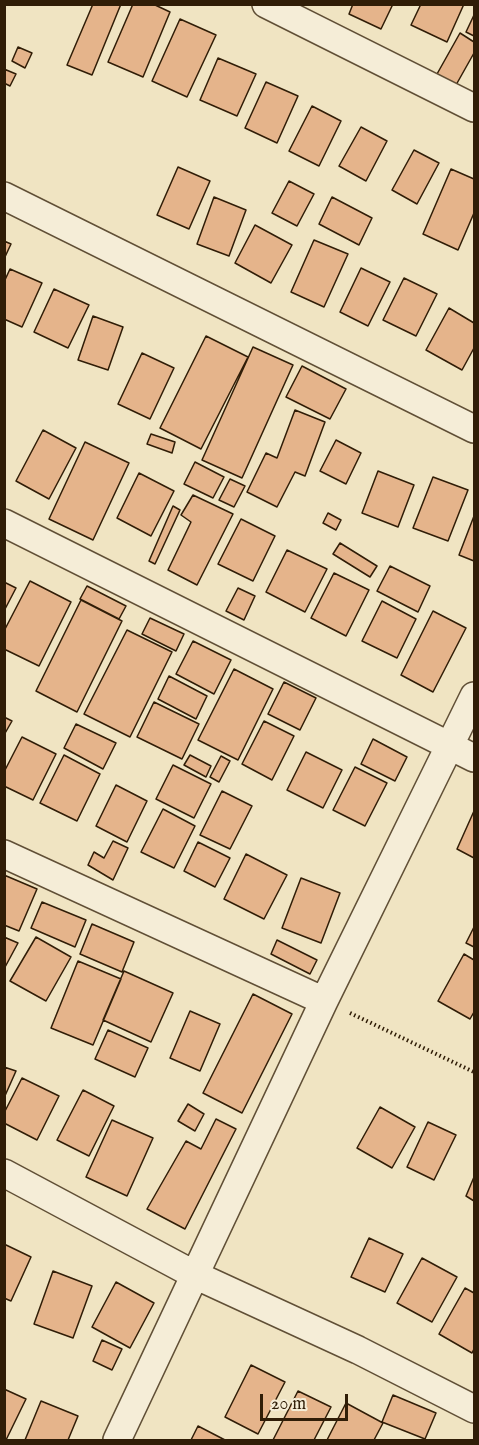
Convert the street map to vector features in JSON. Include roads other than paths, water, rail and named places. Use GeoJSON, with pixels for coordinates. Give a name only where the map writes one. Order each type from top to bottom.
{"type":"FeatureCollection","features":[{"type":"Feature","properties":{"kind":"street"},"geometry":{"type":"LineString","coordinates":[[266,4],[474,108]]}},
{"type":"Feature","properties":{"kind":"street"},"geometry":{"type":"LineString","coordinates":[[4,196],[474,429]]}},
{"type":"Feature","properties":{"kind":"street"},"geometry":{"type":"LineString","coordinates":[[4,523],[474,758]]}},
{"type":"Feature","properties":{"kind":"street"},"geometry":{"type":"LineString","coordinates":[[117,1440],[324,1001],[474,696]]}},
{"type":"Feature","properties":{"kind":"street"},"geometry":{"type":"LineString","coordinates":[[4,854],[324,1001]]}},
{"type":"Feature","properties":{"kind":"street"},"geometry":{"type":"LineString","coordinates":[[4,1173],[195,1275],[358,1350],[474,1409]]}}]}
